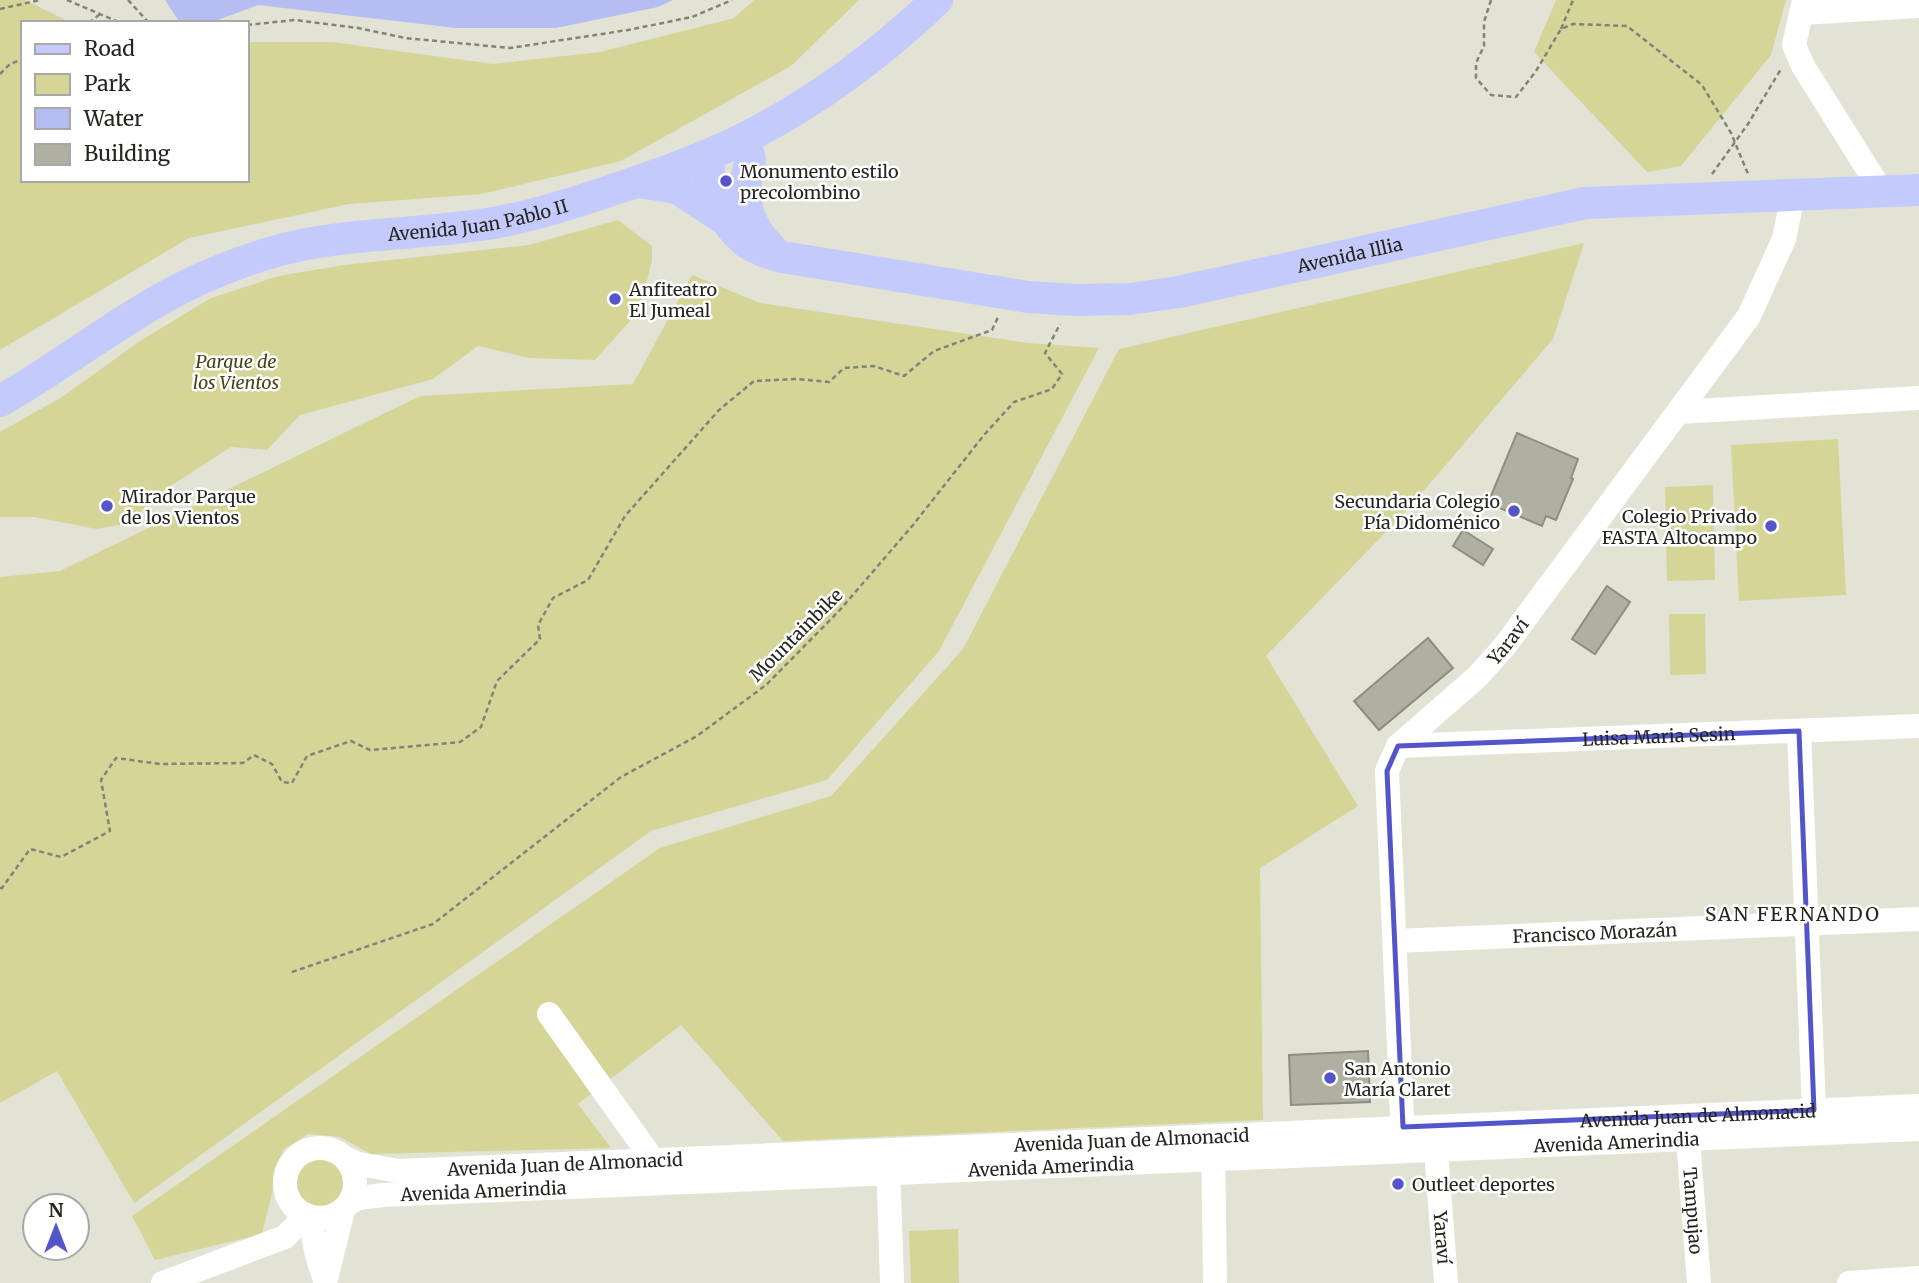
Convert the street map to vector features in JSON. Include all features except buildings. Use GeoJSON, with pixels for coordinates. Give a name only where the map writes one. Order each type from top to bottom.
{"type":"FeatureCollection","features":[{"type":"Feature","properties":{"kind":"main road","name":"Avenida Juan Pablo II"},"geometry":{"type":"LineString","coordinates":[[0,401],[163,298],[211,274],[263,255],[303,244],[499,222],[585,200],[710,154],[741,140],[812,99],[902,33],[937,0]]}},
{"type":"Feature","properties":{"kind":"main road"},"geometry":{"type":"LineString","coordinates":[[741,140],[749,153],[751,167],[746,181],[745,199],[750,217],[764,240],[782,257]]}},
{"type":"Feature","properties":{"kind":"main road","name":"Avenida Illia"},"geometry":{"type":"LineString","coordinates":[[710,154],[708,175],[711,191],[727,221]]}},
{"type":"Feature","properties":{"kind":"main road","name":"Avenida Illia"},"geometry":{"type":"LineString","coordinates":[[638,181],[677,188],[727,221],[746,241],[761,251],[782,257],[1009,294],[1075,300],[1142,297],[1179,292],[1585,203],[1919,190]]}},
{"type":"Feature","properties":{"kind":"street"},"geometry":{"type":"LineString","coordinates":[[1882,192],[1803,66],[1794,45],[1802,6],[1919,6]]}},
{"type":"Feature","properties":{"kind":"street","name":"Yaraví"},"geometry":{"type":"LineString","coordinates":[[1398,747],[1477,677],[1504,647],[1749,316],[1784,239],[1793,195]]}},
{"type":"Feature","properties":{"kind":"street"},"geometry":{"type":"LineString","coordinates":[[1679,412],[1919,398]]}},
{"type":"Feature","properties":{"kind":"street","name":"Luisa Maria Sesin"},"geometry":{"type":"LineString","coordinates":[[1398,747],[1919,726]]}},
{"type":"Feature","properties":{"kind":"street"},"geometry":{"type":"LineString","coordinates":[[1798,731],[1814,1110]]}},
{"type":"Feature","properties":{"kind":"street"},"geometry":{"type":"LineString","coordinates":[[1398,747],[1390,759],[1387,772],[1403,1139]]}},
{"type":"Feature","properties":{"kind":"street","name":"Francisco Morazán"},"geometry":{"type":"LineString","coordinates":[[1395,940],[1919,919]]}},
{"type":"Feature","properties":{"kind":"street"},"geometry":{"type":"LineString","coordinates":[[550,1014],[653,1160]]}},
{"type":"Feature","properties":{"kind":"street","name":"Avenida Juan de Almonacid"},"geometry":{"type":"LineString","coordinates":[[1403,1139],[1919,1105]]}},
{"type":"Feature","properties":{"kind":"street","name":"Avenida Amerindia"},"geometry":{"type":"LineString","coordinates":[[346,1207],[358,1198],[383,1195],[888,1161],[1403,1139],[1436,1150],[1919,1129]]}},
{"type":"Feature","properties":{"kind":"street","name":"Tampujao"},"geometry":{"type":"LineString","coordinates":[[1688,1139],[1699,1283]]}},
{"type":"Feature","properties":{"kind":"street"},"geometry":{"type":"LineString","coordinates":[[1213,1147],[1215,1283]]}},
{"type":"Feature","properties":{"kind":"street"},"geometry":{"type":"LineString","coordinates":[[266,1245],[277,1233],[282,1221],[288,1170],[293,1160],[302,1153],[324,1148],[345,1158],[351,1166],[356,1185],[346,1207],[325,1282]]}},
{"type":"Feature","properties":{"kind":"street","name":"Yaraví"},"geometry":{"type":"LineString","coordinates":[[1436,1150],[1446,1283]]}},
{"type":"Feature","properties":{"kind":"street","name":"Avenida Juan de Almonacid"},"geometry":{"type":"LineString","coordinates":[[345,1158],[358,1164],[399,1171],[653,1160],[888,1161]]}},
{"type":"Feature","properties":{"kind":"street"},"geometry":{"type":"LineString","coordinates":[[888,1161],[892,1283]]}},
{"type":"Feature","properties":{"kind":"street"},"geometry":{"type":"LineString","coordinates":[[286,1191],[290,1202],[308,1217],[323,1218],[346,1207]]}},
{"type":"Feature","properties":{"kind":"street"},"geometry":{"type":"LineString","coordinates":[[163,1283],[285,1237],[308,1217]]}},
{"type":"Feature","properties":{"kind":"street"},"geometry":{"type":"LineString","coordinates":[[308,1217],[325,1282]]}},
{"type":"Feature","properties":{"kind":"street"},"geometry":{"type":"LineString","coordinates":[[1849,1283],[1919,1278]]}},
{"type":"Feature","properties":{"kind":"path"},"geometry":{"type":"LineString","coordinates":[[0,9],[40,0]]}},
{"type":"Feature","properties":{"kind":"path"},"geometry":{"type":"LineString","coordinates":[[67,0],[116,21]]}},
{"type":"Feature","properties":{"kind":"path"},"geometry":{"type":"LineString","coordinates":[[128,0],[147,21]]}},
{"type":"Feature","properties":{"kind":"path"},"geometry":{"type":"LineString","coordinates":[[248,25],[295,20],[358,28],[404,38],[510,48],[692,17],[732,0]]}},
{"type":"Feature","properties":{"kind":"path"},"geometry":{"type":"LineString","coordinates":[[1490,0],[1484,22],[1484,46],[1476,63],[1476,78],[1491,94],[1516,97],[1562,29],[1573,0]]}},
{"type":"Feature","properties":{"kind":"path"},"geometry":{"type":"LineString","coordinates":[[91,21],[100,14]]}},
{"type":"Feature","properties":{"kind":"path"},"geometry":{"type":"LineString","coordinates":[[1562,29],[1573,24],[1627,26],[1702,85],[1735,142],[1757,197]]}},
{"type":"Feature","properties":{"kind":"path"},"geometry":{"type":"LineString","coordinates":[[1706,183],[1735,142],[1794,45]]}},
{"type":"Feature","properties":{"kind":"path"},"geometry":{"type":"LineString","coordinates":[[0,74],[10,64],[21,60]]}},
{"type":"Feature","properties":{"kind":"path"},"geometry":{"type":"LineString","coordinates":[[0,888],[30,849],[61,857],[110,831],[101,780],[116,758],[160,764],[243,763],[254,755],[272,764],[282,782],[292,783],[307,757],[351,741],[370,750],[460,742],[481,727],[497,681],[540,639],[538,625],[553,598],[588,580],[625,516],[719,410],[754,381],[797,379],[829,382],[844,368],[874,366],[904,376],[934,351],[992,330],[1009,294]]}},
{"type":"Feature","properties":{"kind":"path","name":"Mountainbike"},"geometry":{"type":"LineString","coordinates":[[292,972],[433,924],[621,777],[697,736],[766,685],[839,611],[913,526],[984,435],[1014,402],[1052,389],[1062,374],[1045,353],[1065,316]]}},
{"type":"Feature","properties":{"kind":"highlighted area"},"geometry":{"type":"Polygon","coordinates":[[[1799,731],[1814,1110],[1403,1127],[1387,771],[1398,746],[1799,731]]]}},
{"type":"Feature","properties":{"kind":"green space"},"geometry":{"type":"Polygon","coordinates":[[[0,0],[25,0],[68,21],[21,21],[21,182],[248,182],[248,42],[332,42],[493,64],[600,52],[734,18],[754,0],[859,0],[791,66],[621,161],[482,194],[349,204],[189,238],[0,350],[0,0]]]}},
{"type":"Feature","properties":{"kind":"green space"},"geometry":{"type":"Polygon","coordinates":[[[1556,0],[1786,0],[1771,55],[1681,166],[1647,172],[1534,52],[1556,0]]]}},
{"type":"Feature","properties":{"kind":"green space","name":"Parque de los Vientos"},"geometry":{"type":"Polygon","coordinates":[[[618,220],[652,246],[652,261],[639,311],[595,360],[530,358],[478,346],[433,379],[300,415],[267,450],[231,447],[155,496],[130,523],[97,529],[34,517],[0,517],[0,432],[62,397],[140,341],[211,298],[278,276],[344,265],[529,245],[618,220]]]}},
{"type":"Feature","properties":{"kind":"green space"},"geometry":{"type":"Polygon","coordinates":[[[1584,243],[1553,339],[1410,507],[1266,656],[1358,806],[1260,868],[1263,1120],[783,1141],[681,1025],[578,1104],[611,1148],[371,1154],[340,1137],[308,1134],[283,1150],[262,1234],[155,1260],[132,1216],[660,848],[831,796],[963,649],[1119,349],[1584,243]]]}},
{"type":"Feature","properties":{"kind":"green space"},"geometry":{"type":"Polygon","coordinates":[[[692,275],[760,303],[1028,343],[1099,348],[939,651],[827,780],[651,831],[134,1203],[57,1071],[0,1103],[0,577],[60,571],[420,396],[633,384],[692,275]]]}},
{"type":"Feature","properties":{"kind":"green space"},"geometry":{"type":"Polygon","coordinates":[[[1838,439],[1846,595],[1739,601],[1731,445],[1838,439]]]}},
{"type":"Feature","properties":{"kind":"green space"},"geometry":{"type":"Polygon","coordinates":[[[1713,485],[1715,580],[1667,581],[1665,487],[1713,485]]]}},
{"type":"Feature","properties":{"kind":"green space"},"geometry":{"type":"Polygon","coordinates":[[[1669,614],[1705,614],[1706,674],[1670,675],[1669,614]]]}},
{"type":"Feature","properties":{"kind":"green space"},"geometry":{"type":"Polygon","coordinates":[[[319,1157],[337,1164],[344,1182],[337,1200],[319,1207],[301,1200],[294,1182],[301,1164],[319,1157]]]}},
{"type":"Feature","properties":{"kind":"green space"},"geometry":{"type":"Polygon","coordinates":[[[958,1229],[959,1283],[911,1283],[909,1231],[958,1229]]]}},
{"type":"Feature","properties":{"kind":"water"},"geometry":{"type":"Polygon","coordinates":[[[165,0],[673,0],[658,7],[556,28],[456,28],[258,5],[218,20],[179,21],[165,0]]]}},
{"type":"Feature","properties":{"kind":"place","name":"Monumento estilo precolombino"},"geometry":{"type":"Point","coordinates":[726,181]}},
{"type":"Feature","properties":{"kind":"place","name":"Anfiteatro El Jumeal"},"geometry":{"type":"Point","coordinates":[615,299]}},
{"type":"Feature","properties":{"kind":"place","name":"Mirador Parque de los Vientos"},"geometry":{"type":"Point","coordinates":[107,506]}},
{"type":"Feature","properties":{"kind":"place","name":"Secundaria Colegio Pía Didoménico"},"geometry":{"type":"Point","coordinates":[1514,511]}},
{"type":"Feature","properties":{"kind":"place","name":"Colegio Privado FASTA Altocampo"},"geometry":{"type":"Point","coordinates":[1771,526]}},
{"type":"Feature","properties":{"kind":"place","name":"San Antonio María Claret"},"geometry":{"type":"Point","coordinates":[1330,1078]}},
{"type":"Feature","properties":{"kind":"place","name":"Outleet deportes"},"geometry":{"type":"Point","coordinates":[1398,1184]}},
{"type":"Feature","properties":{"kind":"district","name":"SAN FERNANDO"},"geometry":{"type":"Point","coordinates":[1793,914]}}]}
